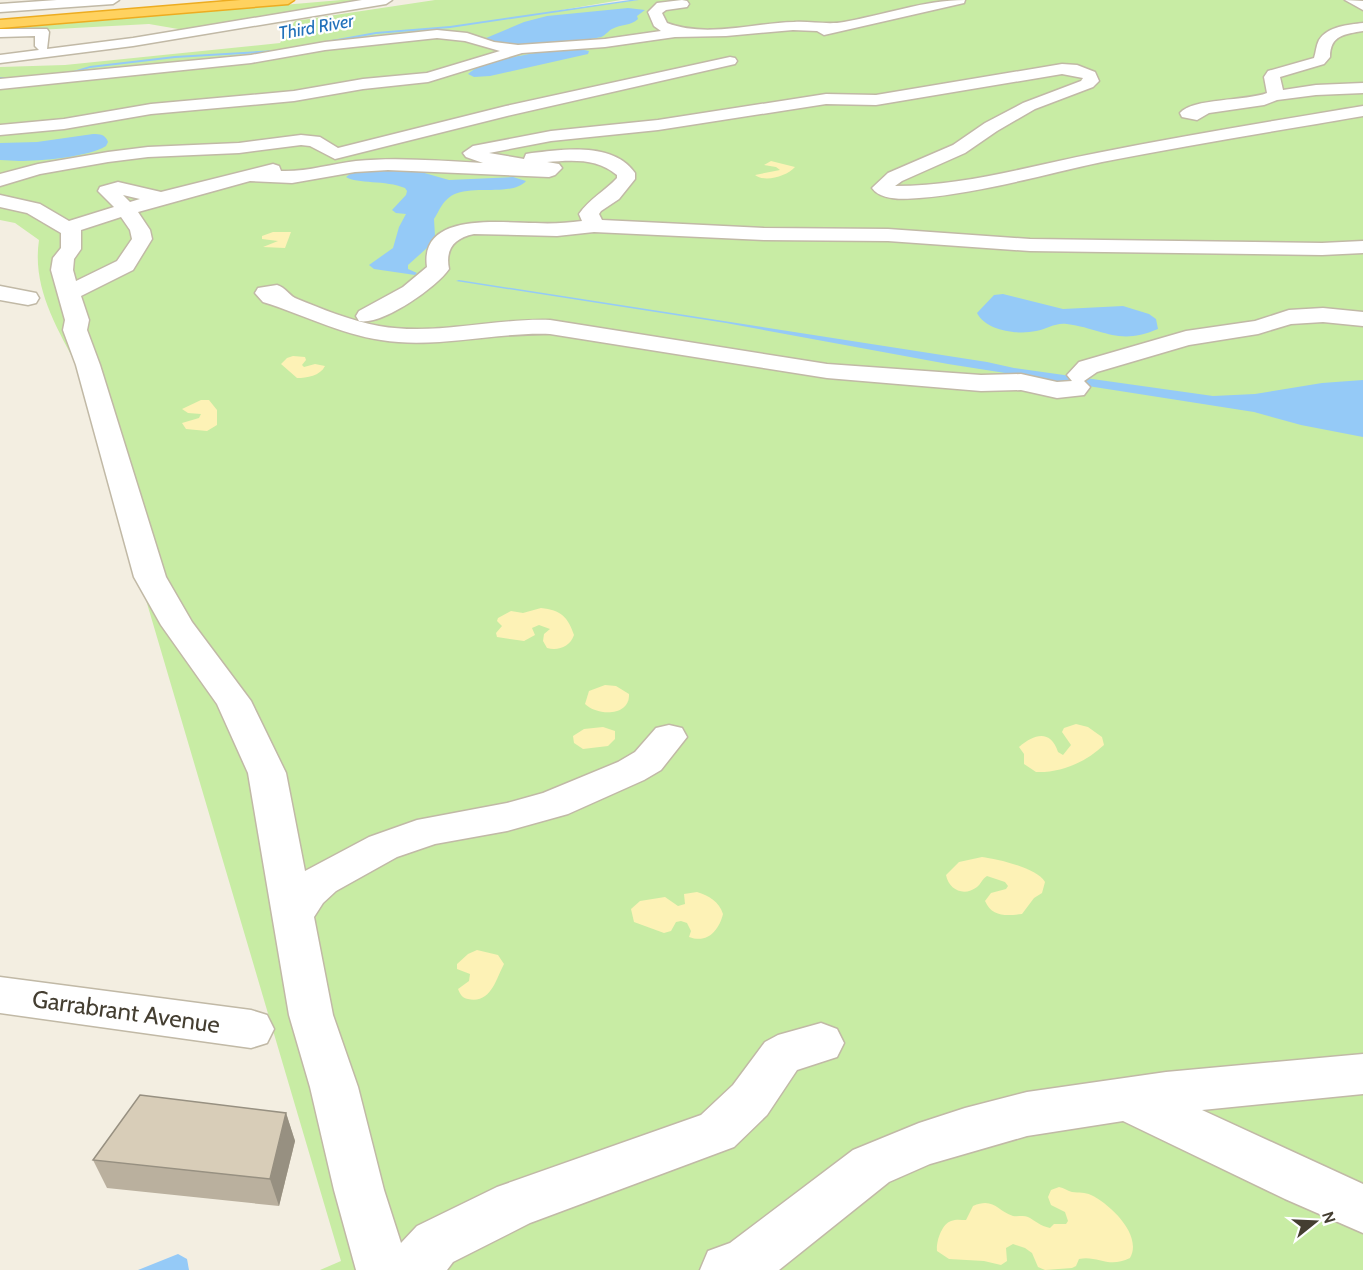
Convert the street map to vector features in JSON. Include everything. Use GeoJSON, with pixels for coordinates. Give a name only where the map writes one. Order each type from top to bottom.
{"type":"FeatureCollection","features":[{"type":"Feature","properties":{"kind":"highway"},"geometry":{"type":"LineString","coordinates":[[0,10],[139,0]]}},
{"type":"Feature","properties":{"kind":"highway"},"geometry":{"type":"LineString","coordinates":[[1,30],[288,0]]}},
{"type":"Feature","properties":{"kind":"street"},"geometry":{"type":"LineString","coordinates":[[0,10],[113,0]]}},
{"type":"Feature","properties":{"kind":"street"},"geometry":{"type":"LineString","coordinates":[[0,53],[183,34],[386,0]]}},
{"type":"Feature","properties":{"kind":"street"},"geometry":{"type":"LineString","coordinates":[[787,41],[959,0]]}},
{"type":"Feature","properties":{"kind":"street"},"geometry":{"type":"LineString","coordinates":[[1351,0],[1363,6]]}},
{"type":"Feature","properties":{"kind":"street"},"geometry":{"type":"LineString","coordinates":[[666,5],[655,12],[661,26],[671,32]]}},
{"type":"Feature","properties":{"kind":"street"},"geometry":{"type":"LineString","coordinates":[[0,84],[251,59],[325,46],[437,34],[467,37],[499,48],[525,49],[588,45],[671,32],[740,31],[787,23]]}},
{"type":"Feature","properties":{"kind":"street"},"geometry":{"type":"LineString","coordinates":[[133,28],[150,26],[183,34]]}},
{"type":"Feature","properties":{"kind":"street"},"geometry":{"type":"LineString","coordinates":[[769,27],[846,27]]}},
{"type":"Feature","properties":{"kind":"street"},"geometry":{"type":"LineString","coordinates":[[1274,96],[1276,93],[1271,76],[1273,74],[1319,61],[1323,57],[1322,44],[1326,38],[1346,30],[1363,27]]}},
{"type":"Feature","properties":{"kind":"street"},"geometry":{"type":"LineString","coordinates":[[0,53],[1,30],[42,33],[42,46]]}},
{"type":"Feature","properties":{"kind":"street"},"geometry":{"type":"LineString","coordinates":[[0,53],[42,46],[128,38],[146,39]]}},
{"type":"Feature","properties":{"kind":"street"},"geometry":{"type":"LineString","coordinates":[[0,130],[64,124],[151,110],[294,96],[363,84],[428,77],[525,49]]}},
{"type":"Feature","properties":{"kind":"street"},"geometry":{"type":"LineString","coordinates":[[68,294],[116,271],[132,255],[142,239],[140,230],[126,210],[107,191],[118,188],[163,198],[471,117],[734,59]]}},
{"type":"Feature","properties":{"kind":"street"},"geometry":{"type":"LineString","coordinates":[[252,176],[292,177],[388,165],[544,171],[554,169],[486,159],[472,153],[551,136],[658,125],[826,99],[876,100],[1062,69],[1086,73],[1090,75],[1091,81],[1029,106],[991,127],[959,149],[895,177],[881,188],[891,192],[917,192],[981,185],[1172,143],[1363,111]]}},
{"type":"Feature","properties":{"kind":"street"},"geometry":{"type":"LineString","coordinates":[[1203,110],[1197,115],[1188,113],[1203,109],[1264,100],[1274,96],[1316,90],[1363,88]]}},
{"type":"Feature","properties":{"kind":"street"},"geometry":{"type":"LineString","coordinates":[[0,180],[38,169],[108,157],[148,152],[239,148],[378,131],[419,119],[471,117]]}},
{"type":"Feature","properties":{"kind":"street"},"geometry":{"type":"LineString","coordinates":[[308,140],[335,154]]}},
{"type":"Feature","properties":{"kind":"street"},"geometry":{"type":"LineString","coordinates":[[474,167],[566,156],[595,158],[617,165],[626,173],[626,179],[612,195],[594,207],[589,214],[594,226]]}},
{"type":"Feature","properties":{"kind":"street"},"geometry":{"type":"LineString","coordinates":[[0,201],[71,220],[126,210]]}},
{"type":"Feature","properties":{"kind":"street"},"geometry":{"type":"LineString","coordinates":[[71,220],[71,249],[64,258],[62,270],[77,320],[75,330],[88,365],[150,577],[177,625],[233,701],[267,774],[311,1015],[334,1087],[359,1190],[383,1270]]}},
{"type":"Feature","properties":{"kind":"street"},"geometry":{"type":"LineString","coordinates":[[367,316],[411,292],[438,269],[436,257],[443,241],[455,232],[474,228],[569,230],[594,226],[764,234],[856,234],[1030,244],[1322,249],[1363,247]]}},
{"type":"Feature","properties":{"kind":"street"},"geometry":{"type":"LineString","coordinates":[[0,293],[28,298]]}},
{"type":"Feature","properties":{"kind":"street"},"geometry":{"type":"LineString","coordinates":[[284,301],[322,316],[374,332],[392,335],[550,327],[827,371],[981,383],[1021,382],[1063,391],[1075,390],[1078,381],[1088,367],[1186,338],[1257,327],[1289,317],[1323,315],[1363,319]]}},
{"type":"Feature","properties":{"kind":"street"},"geometry":{"type":"LineString","coordinates":[[292,916],[309,892],[322,880],[384,847],[431,831],[507,818],[554,804],[631,771],[654,755],[669,737]]}},
{"type":"Feature","properties":{"kind":"street","name":"Garrabrant Avenue"},"geometry":{"type":"LineString","coordinates":[[0,994],[252,1029]]}},
{"type":"Feature","properties":{"kind":"street"},"geometry":{"type":"LineString","coordinates":[[412,1270],[435,1244],[514,1204],[717,1131],[750,1100],[781,1056],[821,1043]]}},
{"type":"Feature","properties":{"kind":"street"},"geometry":{"type":"LineString","coordinates":[[737,1268],[871,1166],[919,1145],[1027,1114],[1259,1082],[1363,1074]]}},
{"type":"Feature","properties":{"kind":"street"},"geometry":{"type":"LineString","coordinates":[[1125,1099],[1180,1123],[1299,1182],[1363,1209]]}},
{"type":"Feature","properties":{"kind":"green space"},"geometry":{"type":"Polygon","coordinates":[[[341,0],[372,0],[184,30],[149,24],[0,32],[0,29],[341,0]]]}},
{"type":"Feature","properties":{"kind":"green space"},"geometry":{"type":"Polygon","coordinates":[[[435,0],[621,0],[550,12],[637,0],[1363,0],[1363,1270],[320,1270],[341,1261],[77,366],[54,321],[42,290],[39,274],[39,240],[15,223],[0,220],[0,67],[65,65],[280,43],[295,21],[435,0]]]}},
{"type":"Feature","properties":{"kind":"sand"},"geometry":{"type":"Polygon","coordinates":[[[771,161],[795,167],[776,177],[764,178],[755,175],[780,170],[764,165],[771,161]]]}},
{"type":"Feature","properties":{"kind":"sand"},"geometry":{"type":"Polygon","coordinates":[[[273,232],[291,232],[285,248],[263,247],[278,241],[262,239],[262,236],[273,232]]]}},
{"type":"Feature","properties":{"kind":"sand"},"geometry":{"type":"Polygon","coordinates":[[[293,356],[305,357],[306,360],[302,365],[304,367],[315,364],[325,366],[317,374],[297,378],[281,364],[293,356]]]}},
{"type":"Feature","properties":{"kind":"sand"},"geometry":{"type":"Polygon","coordinates":[[[201,400],[209,400],[217,410],[217,425],[207,431],[186,429],[182,423],[199,418],[201,414],[188,413],[182,409],[201,400]]]}},
{"type":"Feature","properties":{"kind":"sand"},"geometry":{"type":"Polygon","coordinates":[[[541,608],[559,613],[569,623],[574,635],[567,645],[555,649],[547,648],[543,641],[544,634],[550,629],[539,625],[532,628],[535,635],[524,641],[497,637],[496,633],[502,626],[497,621],[498,618],[511,611],[523,613],[541,608]]]}},
{"type":"Feature","properties":{"kind":"sand"},"geometry":{"type":"Polygon","coordinates":[[[605,685],[616,686],[629,694],[628,702],[624,707],[612,712],[604,712],[585,704],[589,691],[605,685]]]}},
{"type":"Feature","properties":{"kind":"sand"},"geometry":{"type":"Polygon","coordinates":[[[1076,724],[1088,727],[1102,737],[1104,745],[1089,757],[1055,771],[1036,772],[1024,764],[1024,754],[1019,747],[1025,742],[1037,737],[1047,737],[1063,755],[1071,745],[1062,732],[1064,728],[1076,724]]]}},
{"type":"Feature","properties":{"kind":"sand"},"geometry":{"type":"Polygon","coordinates":[[[603,727],[615,731],[615,739],[608,746],[583,749],[574,743],[573,736],[584,729],[603,727]]]}},
{"type":"Feature","properties":{"kind":"sand"},"geometry":{"type":"Polygon","coordinates":[[[982,857],[1007,862],[1034,872],[1045,882],[1042,893],[1034,898],[1022,914],[1005,915],[991,910],[985,901],[991,893],[1006,889],[1008,886],[1005,882],[987,876],[977,887],[962,892],[950,885],[946,875],[959,862],[982,857]]]}},
{"type":"Feature","properties":{"kind":"sand"},"geometry":{"type":"Polygon","coordinates":[[[697,892],[713,900],[723,914],[719,925],[707,937],[696,939],[689,937],[691,931],[687,923],[681,921],[676,922],[671,931],[664,933],[634,922],[631,909],[640,901],[665,897],[678,906],[685,904],[684,894],[697,892]]]}},
{"type":"Feature","properties":{"kind":"sand"},"geometry":{"type":"Polygon","coordinates":[[[477,950],[498,955],[504,964],[492,989],[476,1000],[464,998],[458,989],[469,981],[470,974],[457,969],[457,964],[468,954],[477,950]]]}},
{"type":"Feature","properties":{"kind":"sand"},"geometry":{"type":"Polygon","coordinates":[[[1059,1187],[1091,1195],[1115,1213],[1128,1230],[1132,1240],[1133,1249],[1130,1258],[1109,1262],[1086,1258],[1079,1259],[1076,1266],[1072,1268],[1045,1270],[1038,1267],[1032,1253],[1013,1244],[1006,1248],[1007,1261],[1001,1265],[984,1261],[949,1259],[937,1251],[942,1229],[953,1220],[966,1220],[973,1206],[980,1204],[991,1204],[1008,1214],[1028,1217],[1050,1228],[1054,1224],[1066,1224],[1068,1221],[1065,1212],[1051,1205],[1048,1197],[1051,1190],[1059,1187]]]}},
{"type":"Feature","properties":{"kind":"water"},"geometry":{"type":"Polygon","coordinates":[[[628,8],[645,10],[637,16],[638,19],[635,21],[615,27],[601,37],[560,43],[523,44],[494,42],[486,38],[524,22],[547,16],[628,8]]]}},
{"type":"Feature","properties":{"kind":"water"},"geometry":{"type":"Polygon","coordinates":[[[574,48],[589,51],[588,54],[490,76],[474,77],[468,74],[476,68],[502,60],[574,48]]]}},
{"type":"Feature","properties":{"kind":"water"},"geometry":{"type":"Polygon","coordinates":[[[93,134],[104,136],[108,142],[106,146],[64,158],[28,161],[0,160],[0,143],[37,142],[93,134]]]}},
{"type":"Feature","properties":{"kind":"water"},"geometry":{"type":"Polygon","coordinates":[[[376,169],[414,170],[449,180],[513,177],[526,181],[520,186],[511,188],[469,191],[448,198],[434,219],[435,236],[427,248],[408,265],[408,269],[417,273],[415,275],[374,269],[369,265],[393,248],[399,227],[406,214],[392,210],[406,195],[405,188],[357,181],[346,177],[353,172],[376,169]]]}},
{"type":"Feature","properties":{"kind":"water"},"geometry":{"type":"Polygon","coordinates":[[[459,280],[1014,368],[1213,396],[1255,394],[1322,383],[1363,380],[1363,437],[1301,425],[1254,412],[948,364],[726,323],[456,281],[459,280]]]}},
{"type":"Feature","properties":{"kind":"water"},"geometry":{"type":"Polygon","coordinates":[[[1003,294],[1063,309],[1123,306],[1149,314],[1156,319],[1158,329],[1132,336],[1111,335],[1080,326],[1063,324],[1029,332],[1003,330],[987,324],[977,313],[994,295],[1003,294]]]}},
{"type":"Feature","properties":{"kind":"water"},"geometry":{"type":"Polygon","coordinates":[[[178,1254],[187,1259],[189,1270],[138,1270],[178,1254]]]}},
{"type":"Feature","properties":{"kind":"building"},"geometry":{"type":"Polygon","coordinates":[[[140,1095],[286,1113],[270,1179],[93,1160],[140,1095]]]}},
{"type":"Feature","properties":{"kind":"waterway","name":"Third River"},"geometry":{"type":"LineString","coordinates":[[62,75],[90,67],[175,57],[276,51],[376,33],[450,27],[637,0]]}},
{"type":"Feature","properties":{"kind":"waterway","name":"Third River"},"geometry":{"type":"LineString","coordinates":[[0,78],[19,79]]}}]}
